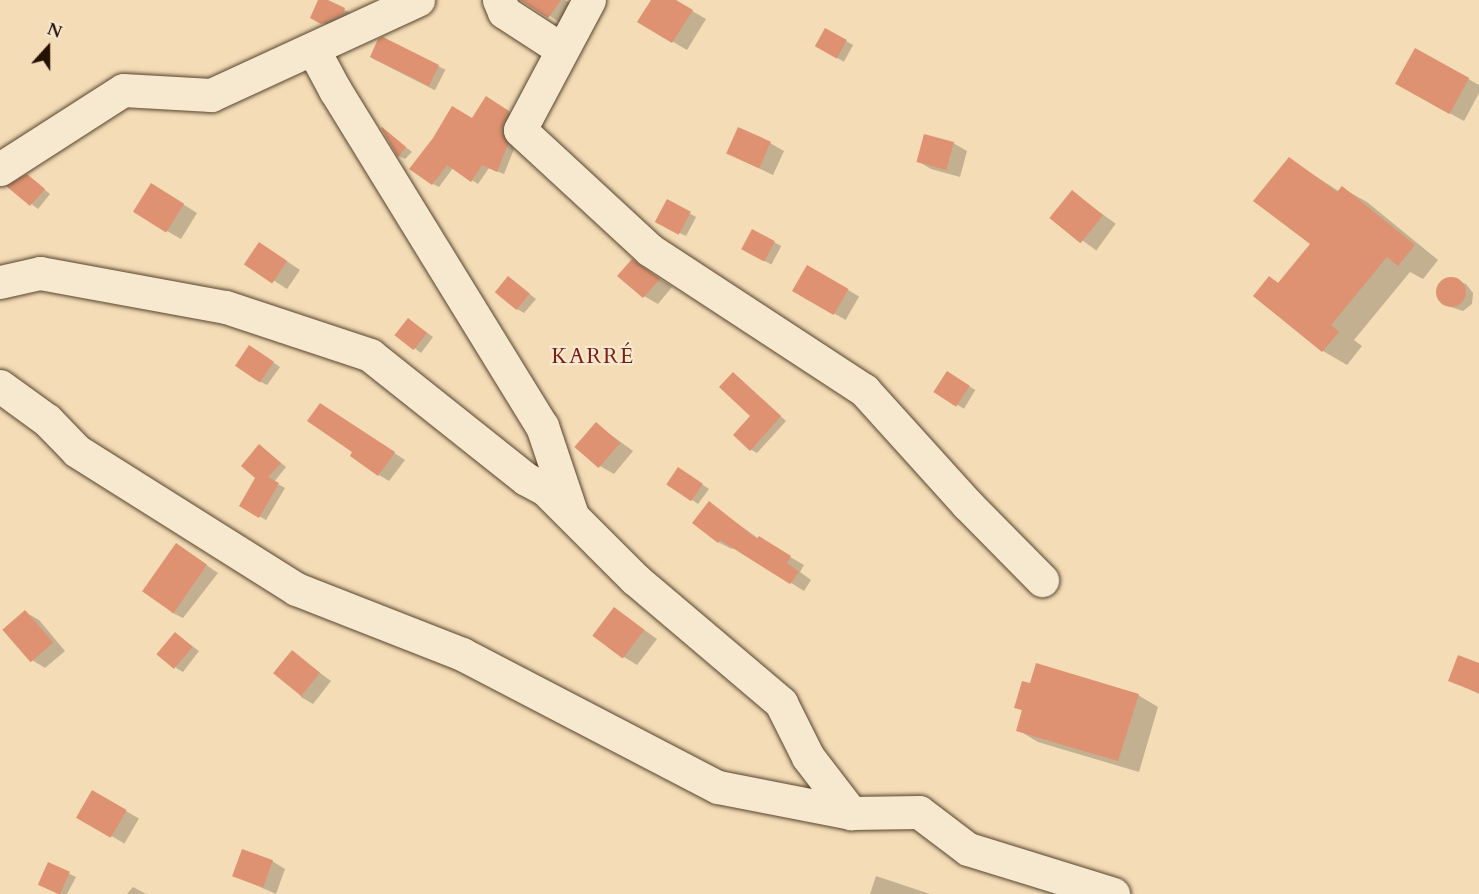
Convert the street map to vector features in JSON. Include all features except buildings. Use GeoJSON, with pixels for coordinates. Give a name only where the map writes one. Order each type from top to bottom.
{"type":"FeatureCollection","features":[{"type":"Feature","properties":{"kind":"street"},"geometry":{"type":"LineString","coordinates":[[0,169],[123,90],[211,95],[418,0]]}},
{"type":"Feature","properties":{"kind":"street"},"geometry":{"type":"LineString","coordinates":[[499,0],[504,12],[561,49]]}},
{"type":"Feature","properties":{"kind":"street"},"geometry":{"type":"LineString","coordinates":[[589,0],[520,130],[650,250],[864,390],[966,504],[1042,580]]}},
{"type":"Feature","properties":{"kind":"street"},"geometry":{"type":"LineString","coordinates":[[313,49],[335,90],[542,426],[571,514]]}},
{"type":"Feature","properties":{"kind":"street"},"geometry":{"type":"LineString","coordinates":[[0,282],[40,273],[226,307],[370,355],[526,479],[545,489],[635,579],[781,703],[808,758],[851,813]]}},
{"type":"Feature","properties":{"kind":"street"},"geometry":{"type":"LineString","coordinates":[[0,386],[47,420],[78,451],[296,589],[462,654],[718,787],[851,813],[919,812],[968,849],[1113,894]]}},
{"type":"Feature","properties":{"kind":"district","name":"KARRÉ"},"geometry":{"type":"Point","coordinates":[593,357]}}]}
